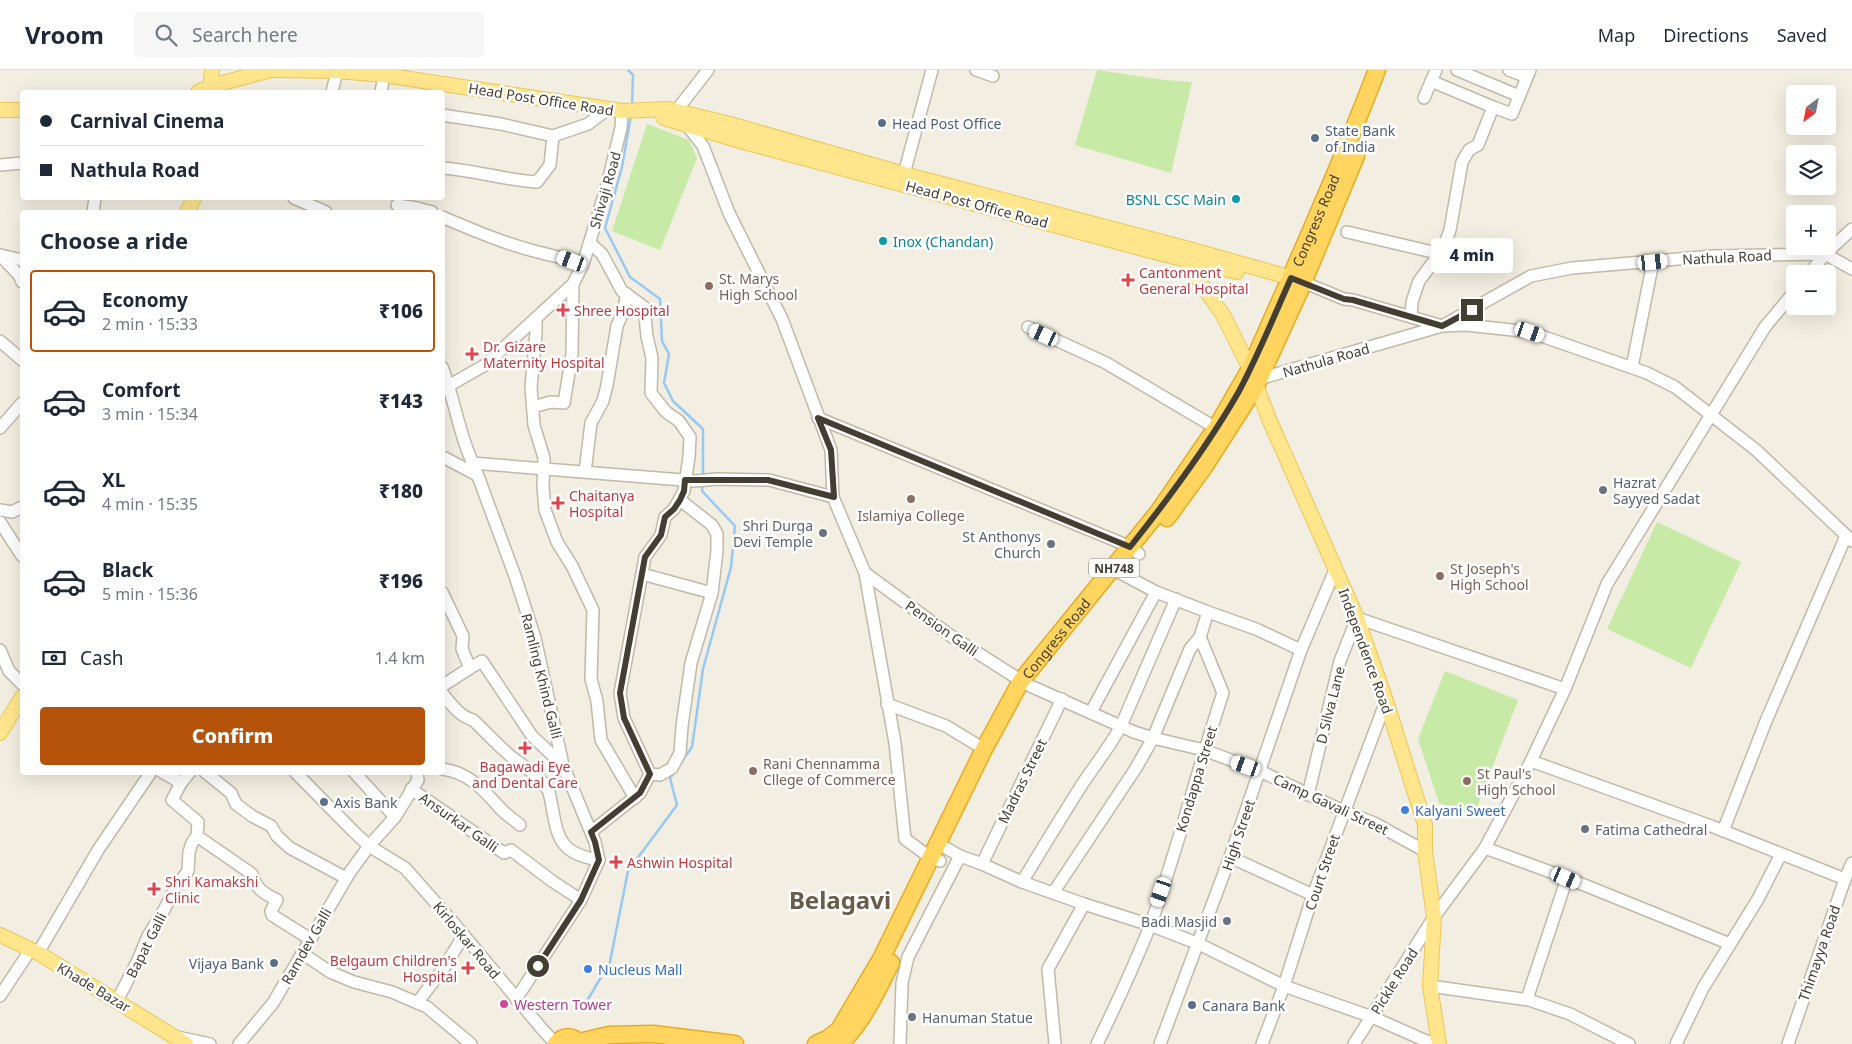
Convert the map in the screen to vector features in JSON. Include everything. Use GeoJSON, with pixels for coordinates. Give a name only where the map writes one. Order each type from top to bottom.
{"type":"FeatureCollection","features":[{"type":"Feature","properties":{"kind":"highway","name":"Congress Road"},"geometry":{"type":"LineString","coordinates":[[1295,284],[1377,70]]}},
{"type":"Feature","properties":{"kind":"highway","name":"Congress Road"},"geometry":{"type":"LineString","coordinates":[[944,856],[984,749],[1024,683],[1204,467],[1255,378],[1389,70]]}},
{"type":"Feature","properties":{"kind":"highway","name":"Congress Road"},"geometry":{"type":"LineString","coordinates":[[1135,550],[1159,511],[1216,428],[1255,378]]}},
{"type":"Feature","properties":{"kind":"highway","name":"Congress Road"},"geometry":{"type":"LineString","coordinates":[[831,1043],[852,1033],[862,1019],[944,856],[1024,683]]}},
{"type":"Feature","properties":{"kind":"highway"},"geometry":{"type":"LineString","coordinates":[[556,1044],[564,1038],[570,1037],[580,1043],[609,1036],[652,1034],[735,1044]]}},
{"type":"Feature","properties":{"kind":"main road"},"geometry":{"type":"LineString","coordinates":[[210,89],[212,70]]}},
{"type":"Feature","properties":{"kind":"main road","name":"Head Post Office Road"},"geometry":{"type":"LineString","coordinates":[[210,89],[272,70],[385,71],[608,109],[676,111],[730,124],[1295,284]]}},
{"type":"Feature","properties":{"kind":"main road"},"geometry":{"type":"LineString","coordinates":[[0,110],[20,110]]}},
{"type":"Feature","properties":{"kind":"main road","name":"Head Post Office Road"},"geometry":{"type":"LineString","coordinates":[[660,110],[664,118],[759,146],[1168,249],[1184,259],[1295,284]]}},
{"type":"Feature","properties":{"kind":"main road","name":"Independence Road"},"geometry":{"type":"LineString","coordinates":[[1184,259],[1222,315],[1255,378],[1269,418],[1357,618],[1386,701],[1426,825],[1426,851],[1434,917],[1430,986],[1439,1044]]}},
{"type":"Feature","properties":{"kind":"main road"},"geometry":{"type":"LineString","coordinates":[[2,723],[20,700]]}},
{"type":"Feature","properties":{"kind":"main road","name":"Khade Bazar"},"geometry":{"type":"LineString","coordinates":[[0,934],[35,951],[181,1040]]}},
{"type":"Feature","properties":{"kind":"street"},"geometry":{"type":"LineString","coordinates":[[708,70],[676,111],[703,146],[729,213],[782,319],[831,450],[834,497],[865,573],[895,743],[905,839],[944,856],[982,864],[1022,882],[1150,925],[1199,944],[1284,986],[1372,1017],[1434,1044]]}},
{"type":"Feature","properties":{"kind":"street"},"geometry":{"type":"LineString","coordinates":[[904,174],[932,70]]}},
{"type":"Feature","properties":{"kind":"street"},"geometry":{"type":"LineString","coordinates":[[976,70],[993,76]]}},
{"type":"Feature","properties":{"kind":"street"},"geometry":{"type":"LineString","coordinates":[[1424,98],[1434,75],[1493,107],[1512,114],[1528,74],[1509,70]]}},
{"type":"Feature","properties":{"kind":"street"},"geometry":{"type":"LineString","coordinates":[[332,90],[337,71]]}},
{"type":"Feature","properties":{"kind":"street"},"geometry":{"type":"LineString","coordinates":[[381,90],[385,71]]}},
{"type":"Feature","properties":{"kind":"street"},"geometry":{"type":"LineString","coordinates":[[1463,71],[1519,96]]}},
{"type":"Feature","properties":{"kind":"street"},"geometry":{"type":"LineString","coordinates":[[1411,317],[1412,302],[1419,281],[1439,254],[1450,230],[1462,162],[1469,150],[1478,145],[1493,107]]}},
{"type":"Feature","properties":{"kind":"street"},"geometry":{"type":"LineString","coordinates":[[445,115],[501,124],[553,136],[588,124],[608,109]]}},
{"type":"Feature","properties":{"kind":"street","name":"Shivaji Road"},"geometry":{"type":"LineString","coordinates":[[446,382],[485,365],[573,284],[583,264],[590,243],[621,128],[631,111]]}},
{"type":"Feature","properties":{"kind":"street"},"geometry":{"type":"LineString","coordinates":[[445,168],[467,170],[537,182],[550,165],[553,136]]}},
{"type":"Feature","properties":{"kind":"street"},"geometry":{"type":"LineString","coordinates":[[0,178],[1,165],[20,163]]}},
{"type":"Feature","properties":{"kind":"street"},"geometry":{"type":"LineString","coordinates":[[299,200],[321,210]]}},
{"type":"Feature","properties":{"kind":"street"},"geometry":{"type":"LineString","coordinates":[[396,205],[424,210]]}},
{"type":"Feature","properties":{"kind":"street"},"geometry":{"type":"LineString","coordinates":[[445,218],[537,252],[583,264]]}},
{"type":"Feature","properties":{"kind":"street"},"geometry":{"type":"LineString","coordinates":[[1836,244],[1852,229]]}},
{"type":"Feature","properties":{"kind":"street"},"geometry":{"type":"LineString","coordinates":[[1347,232],[1463,259]]}},
{"type":"Feature","properties":{"kind":"street"},"geometry":{"type":"LineString","coordinates":[[590,243],[602,254],[622,291],[644,307],[647,336],[652,358],[651,393],[666,412],[679,421],[690,437],[690,481],[674,509],[665,517],[661,535],[645,557],[620,693],[624,718],[650,774]]}},
{"type":"Feature","properties":{"kind":"street"},"geometry":{"type":"LineString","coordinates":[[0,255],[20,260]]}},
{"type":"Feature","properties":{"kind":"street"},"geometry":{"type":"LineString","coordinates":[[0,255],[20,277]]}},
{"type":"Feature","properties":{"kind":"street","name":"Nathula Road"},"geometry":{"type":"LineString","coordinates":[[1255,378],[1442,326],[1531,276],[1572,268],[1713,256],[1786,255]]}},
{"type":"Feature","properties":{"kind":"street"},"geometry":{"type":"LineString","coordinates":[[1816,265],[1824,255]]}},
{"type":"Feature","properties":{"kind":"street"},"geometry":{"type":"LineString","coordinates":[[1827,255],[1852,269]]}},
{"type":"Feature","properties":{"kind":"street"},"geometry":{"type":"LineString","coordinates":[[1632,367],[1653,262]]}},
{"type":"Feature","properties":{"kind":"street"},"geometry":{"type":"LineString","coordinates":[[533,407],[551,402],[564,403],[572,354],[573,284]]}},
{"type":"Feature","properties":{"kind":"street"},"geometry":{"type":"LineString","coordinates":[[1295,284],[1442,326],[1466,325],[1530,332],[1632,367],[1675,387],[1756,450],[1849,538],[1766,721],[1722,831]]}},
{"type":"Feature","properties":{"kind":"street"},"geometry":{"type":"LineString","coordinates":[[585,472],[591,423],[605,393],[617,326],[623,312],[627,294]]}},
{"type":"Feature","properties":{"kind":"street","name":"Pickle Road"},"geometry":{"type":"LineString","coordinates":[[1354,1044],[1434,917],[1486,848],[1531,761],[1565,689],[1607,584],[1765,327],[1786,302]]}},
{"type":"Feature","properties":{"kind":"street"},"geometry":{"type":"LineString","coordinates":[[536,320],[531,387],[534,425],[544,458],[543,486],[545,510],[557,542],[572,566],[593,610],[591,679],[597,701],[601,740],[635,798]]}},
{"type":"Feature","properties":{"kind":"street"},"geometry":{"type":"LineString","coordinates":[[1028,327],[1106,364],[1216,428]]}},
{"type":"Feature","properties":{"kind":"street"},"geometry":{"type":"LineString","coordinates":[[0,341],[20,357]]}},
{"type":"Feature","properties":{"kind":"street","name":"Ramling Khind Galli"},"geometry":{"type":"LineString","coordinates":[[446,382],[466,452],[477,475],[515,576],[535,638],[563,765],[595,842],[599,860]]}},
{"type":"Feature","properties":{"kind":"street"},"geometry":{"type":"LineString","coordinates":[[3,420],[20,405]]}},
{"type":"Feature","properties":{"kind":"street"},"geometry":{"type":"LineString","coordinates":[[818,418],[1135,550]]}},
{"type":"Feature","properties":{"kind":"street"},"geometry":{"type":"LineString","coordinates":[[445,457],[466,452]]}},
{"type":"Feature","properties":{"kind":"street"},"geometry":{"type":"LineString","coordinates":[[445,458],[477,475]]}},
{"type":"Feature","properties":{"kind":"street"},"geometry":{"type":"LineString","coordinates":[[472,463],[690,481],[717,479],[768,480],[834,497]]}},
{"type":"Feature","properties":{"kind":"street"},"geometry":{"type":"LineString","coordinates":[[650,774],[660,775],[672,768],[680,753],[682,726],[692,663],[712,593],[717,551],[716,534],[712,525],[680,500]]}},
{"type":"Feature","properties":{"kind":"street"},"geometry":{"type":"LineString","coordinates":[[0,510],[12,512],[20,508]]}},
{"type":"Feature","properties":{"kind":"street"},"geometry":{"type":"LineString","coordinates":[[0,522],[20,553]]}},
{"type":"Feature","properties":{"kind":"street","name":"High Street"},"geometry":{"type":"LineString","coordinates":[[1160,1044],[1199,944],[1302,650],[1335,570]]}},
{"type":"Feature","properties":{"kind":"street"},"geometry":{"type":"LineString","coordinates":[[1117,571],[1156,592],[1256,629],[1302,650]]}},
{"type":"Feature","properties":{"kind":"street","name":"Pension Galli"},"geometry":{"type":"LineString","coordinates":[[865,573],[951,636],[1024,683],[1062,699]]}},
{"type":"Feature","properties":{"kind":"street"},"geometry":{"type":"LineString","coordinates":[[642,574],[712,593]]}},
{"type":"Feature","properties":{"kind":"street"},"geometry":{"type":"LineString","coordinates":[[1091,712],[1156,592]]}},
{"type":"Feature","properties":{"kind":"street"},"geometry":{"type":"LineString","coordinates":[[445,598],[463,636],[462,649],[470,668]]}},
{"type":"Feature","properties":{"kind":"street"},"geometry":{"type":"LineString","coordinates":[[1022,882],[1075,795],[1121,726],[1176,599]]}},
{"type":"Feature","properties":{"kind":"street"},"geometry":{"type":"LineString","coordinates":[[1053,893],[1136,768],[1153,738],[1190,649],[1200,637],[1208,612]]}},
{"type":"Feature","properties":{"kind":"street"},"geometry":{"type":"LineString","coordinates":[[1357,618],[1565,689]]}},
{"type":"Feature","properties":{"kind":"street","name":"D Silva Lane"},"geometry":{"type":"LineString","coordinates":[[1308,795],[1340,661],[1357,618]]}},
{"type":"Feature","properties":{"kind":"street","name":"Kondappa Street"},"geometry":{"type":"LineString","coordinates":[[1097,1044],[1127,982],[1150,925],[1223,693],[1200,637]]}},
{"type":"Feature","properties":{"kind":"street"},"geometry":{"type":"LineString","coordinates":[[0,650],[9,671],[20,682]]}},
{"type":"Feature","properties":{"kind":"street"},"geometry":{"type":"LineString","coordinates":[[445,684],[482,661],[532,736],[563,765]]}},
{"type":"Feature","properties":{"kind":"street"},"geometry":{"type":"LineString","coordinates":[[445,697],[456,710],[466,718],[473,720],[512,758],[531,770],[546,785],[560,838],[566,848],[582,857],[599,860],[581,900],[516,999]]}},
{"type":"Feature","properties":{"kind":"street","name":"Camp Gavali Street"},"geometry":{"type":"LineString","coordinates":[[1062,699],[1121,726],[1153,738],[1204,750],[1260,771],[1343,811],[1374,823],[1426,851]]}},
{"type":"Feature","properties":{"kind":"street","name":"Madras Street"},"geometry":{"type":"LineString","coordinates":[[982,864],[1062,699]]}},
{"type":"Feature","properties":{"kind":"street","name":"Court Street"},"geometry":{"type":"LineString","coordinates":[[1262,1044],[1284,986],[1313,895],[1343,811],[1386,701]]}},
{"type":"Feature","properties":{"kind":"street"},"geometry":{"type":"LineString","coordinates":[[887,704],[946,726],[984,749]]}},
{"type":"Feature","properties":{"kind":"street"},"geometry":{"type":"LineString","coordinates":[[1531,761],[1722,831],[1845,879]]}},
{"type":"Feature","properties":{"kind":"street"},"geometry":{"type":"LineString","coordinates":[[445,770],[466,775],[489,795],[500,809],[520,825]]}},
{"type":"Feature","properties":{"kind":"street"},"geometry":{"type":"LineString","coordinates":[[591,832],[635,798],[640,793],[650,774]]}},
{"type":"Feature","properties":{"kind":"street"},"geometry":{"type":"LineString","coordinates":[[0,996],[35,951],[98,850],[149,775]]}},
{"type":"Feature","properties":{"kind":"street"},"geometry":{"type":"LineString","coordinates":[[167,775],[181,783]]}},
{"type":"Feature","properties":{"kind":"street"},"geometry":{"type":"LineString","coordinates":[[188,775],[172,800],[198,822],[198,836],[252,874],[260,892],[277,900],[271,911],[272,915],[310,938]]}},
{"type":"Feature","properties":{"kind":"street"},"geometry":{"type":"LineString","coordinates":[[208,775],[230,793],[236,804],[252,816],[271,826],[290,848],[346,878]]}},
{"type":"Feature","properties":{"kind":"street","name":"Kirloskar Road"},"geometry":{"type":"LineString","coordinates":[[298,775],[369,846],[405,868],[556,1044]]}},
{"type":"Feature","properties":{"kind":"street"},"geometry":{"type":"LineString","coordinates":[[357,775],[395,817]]}},
{"type":"Feature","properties":{"kind":"street","name":"Ramdev Galli"},"geometry":{"type":"LineString","coordinates":[[239,1044],[273,1003],[346,878],[369,846],[395,817],[418,780],[417,775]]}},
{"type":"Feature","properties":{"kind":"street","name":"Ansurkar Galli"},"geometry":{"type":"LineString","coordinates":[[411,789],[504,853],[511,850],[520,855],[552,881],[581,900]]}},
{"type":"Feature","properties":{"kind":"street","name":"Bapat Galli"},"geometry":{"type":"LineString","coordinates":[[117,1001],[148,936],[176,887],[188,871],[189,852],[192,843],[198,836]]}},
{"type":"Feature","properties":{"kind":"street"},"geometry":{"type":"LineString","coordinates":[[1486,848],[1730,944]]}},
{"type":"Feature","properties":{"kind":"street"},"geometry":{"type":"LineString","coordinates":[[1676,1044],[1703,988],[1758,899],[1781,854]]}},
{"type":"Feature","properties":{"kind":"street"},"geometry":{"type":"LineString","coordinates":[[900,1044],[902,983],[908,957],[944,856]]}},
{"type":"Feature","properties":{"kind":"street"},"geometry":{"type":"LineString","coordinates":[[1230,857],[1313,895]]}},
{"type":"Feature","properties":{"kind":"street","name":"Thimayya Road"},"geometry":{"type":"LineString","coordinates":[[1788,1044],[1845,879],[1852,864]]}},
{"type":"Feature","properties":{"kind":"street"},"geometry":{"type":"LineString","coordinates":[[1527,999],[1566,878]]}},
{"type":"Feature","properties":{"kind":"street"},"geometry":{"type":"LineString","coordinates":[[1055,1044],[1048,969],[1084,904]]}},
{"type":"Feature","properties":{"kind":"street"},"geometry":{"type":"LineString","coordinates":[[417,1003],[443,969],[464,936]]}},
{"type":"Feature","properties":{"kind":"street"},"geometry":{"type":"LineString","coordinates":[[302,953],[330,972],[354,982],[392,992],[427,1007],[471,1044]]}},
{"type":"Feature","properties":{"kind":"street"},"geometry":{"type":"LineString","coordinates":[[1430,986],[1527,999],[1570,1014],[1629,1044]]}},
{"type":"Feature","properties":{"kind":"street"},"geometry":{"type":"LineString","coordinates":[[540,1044],[542,1029]]}},
{"type":"Feature","properties":{"kind":"street"},"geometry":{"type":"LineString","coordinates":[[181,1040],[210,1044]]}},
{"type":"Feature","properties":{"kind":"green space"},"geometry":{"type":"Polygon","coordinates":[[[1097,70],[1192,82],[1171,173],[1075,145],[1097,70]]]}},
{"type":"Feature","properties":{"kind":"green space"},"geometry":{"type":"Polygon","coordinates":[[[647,124],[689,140],[697,158],[660,250],[612,231],[647,124]]]}},
{"type":"Feature","properties":{"kind":"green space"},"geometry":{"type":"Polygon","coordinates":[[[1657,522],[1741,562],[1691,668],[1607,629],[1657,522]]]}},
{"type":"Feature","properties":{"kind":"green space"},"geometry":{"type":"Polygon","coordinates":[[[1445,671],[1518,700],[1474,815],[1439,803],[1418,739],[1445,671]]]}},
{"type":"Feature","properties":{"kind":"waterway"},"geometry":{"type":"LineString","coordinates":[[628,70],[633,75],[632,105]]}},
{"type":"Feature","properties":{"kind":"waterway"},"geometry":{"type":"LineString","coordinates":[[631,115],[622,167],[605,228],[630,277],[660,299],[662,341],[669,354],[664,383],[673,401],[703,429],[703,478]]}},
{"type":"Feature","properties":{"kind":"waterway"},"geometry":{"type":"LineString","coordinates":[[680,764],[692,747],[703,669],[731,567],[735,526],[702,491],[703,483]]}},
{"type":"Feature","properties":{"kind":"waterway"},"geometry":{"type":"LineString","coordinates":[[581,1011],[610,962],[628,871],[677,805],[670,778],[674,773]]}},
{"type":"Feature","properties":{"kind":"place","name":"Head Post Office"},"geometry":{"type":"Point","coordinates":[882,123]}},
{"type":"Feature","properties":{"kind":"place","name":"State Bank of India"},"geometry":{"type":"Point","coordinates":[1315,138]}},
{"type":"Feature","properties":{"kind":"place","name":"BSNL CSC Main"},"geometry":{"type":"Point","coordinates":[1236,199]}},
{"type":"Feature","properties":{"kind":"place","name":"Inox (Chandan)"},"geometry":{"type":"Point","coordinates":[883,241]}},
{"type":"Feature","properties":{"kind":"place","name":"Cantonment General Hospital"},"geometry":{"type":"Point","coordinates":[1128,280]}},
{"type":"Feature","properties":{"kind":"place","name":"St. Marys High School"},"geometry":{"type":"Point","coordinates":[709,286]}},
{"type":"Feature","properties":{"kind":"place","name":"Shree Hospital"},"geometry":{"type":"Point","coordinates":[563,310]}},
{"type":"Feature","properties":{"kind":"place","name":"Dr. Gizare Maternity Hospital"},"geometry":{"type":"Point","coordinates":[472,354]}},
{"type":"Feature","properties":{"kind":"place","name":"Hazrat Sayyed Sadat"},"geometry":{"type":"Point","coordinates":[1603,490]}},
{"type":"Feature","properties":{"kind":"place","name":"Islamiya College"},"geometry":{"type":"Point","coordinates":[911,499]}},
{"type":"Feature","properties":{"kind":"place","name":"Chaitanya Hospital"},"geometry":{"type":"Point","coordinates":[558,503]}},
{"type":"Feature","properties":{"kind":"place","name":"Shri Durga Devi Temple"},"geometry":{"type":"Point","coordinates":[823,533]}},
{"type":"Feature","properties":{"kind":"place","name":"St Anthonys Church"},"geometry":{"type":"Point","coordinates":[1051,544]}},
{"type":"Feature","properties":{"kind":"place","name":"St Joseph's High School"},"geometry":{"type":"Point","coordinates":[1440,576]}},
{"type":"Feature","properties":{"kind":"place","name":"Bagawadi Eye and Dental Care"},"geometry":{"type":"Point","coordinates":[525,748]}},
{"type":"Feature","properties":{"kind":"place","name":"Rani Chennamma Cllege of Commerce"},"geometry":{"type":"Point","coordinates":[753,771]}},
{"type":"Feature","properties":{"kind":"place","name":"St Paul's High School"},"geometry":{"type":"Point","coordinates":[1467,781]}},
{"type":"Feature","properties":{"kind":"place","name":"Axis Bank"},"geometry":{"type":"Point","coordinates":[324,802]}},
{"type":"Feature","properties":{"kind":"place","name":"Kalyani Sweet"},"geometry":{"type":"Point","coordinates":[1405,810]}},
{"type":"Feature","properties":{"kind":"place","name":"Fatima Cathedral"},"geometry":{"type":"Point","coordinates":[1585,829]}},
{"type":"Feature","properties":{"kind":"place","name":"Ashwin Hospital"},"geometry":{"type":"Point","coordinates":[616,862]}},
{"type":"Feature","properties":{"kind":"place","name":"Shri Kamakshi Clinic"},"geometry":{"type":"Point","coordinates":[154,889]}},
{"type":"Feature","properties":{"kind":"place","name":"Badi Masjid"},"geometry":{"type":"Point","coordinates":[1227,921]}},
{"type":"Feature","properties":{"kind":"place","name":"Vijaya Bank"},"geometry":{"type":"Point","coordinates":[274,963]}},
{"type":"Feature","properties":{"kind":"place","name":"Belgaum Children's Hospital"},"geometry":{"type":"Point","coordinates":[468,968]}},
{"type":"Feature","properties":{"kind":"place","name":"Nucleus Mall"},"geometry":{"type":"Point","coordinates":[588,969]}},
{"type":"Feature","properties":{"kind":"place","name":"Western Tower"},"geometry":{"type":"Point","coordinates":[504,1004]}},
{"type":"Feature","properties":{"kind":"place","name":"Canara Bank"},"geometry":{"type":"Point","coordinates":[1192,1005]}},
{"type":"Feature","properties":{"kind":"place","name":"Hanuman Statue"},"geometry":{"type":"Point","coordinates":[912,1017]}},
{"type":"Feature","properties":{"kind":"district","name":"Belagavi"},"geometry":{"type":"Point","coordinates":[840,899]}},
{"type":"Feature","properties":{"kind":"route"},"geometry":{"type":"LineString","coordinates":[[538,966],[581,900],[599,860],[591,832],[640,793],[650,774],[624,718],[620,693],[645,557],[661,535],[665,517],[680,500],[684,491],[685,480],[768,480],[834,497],[831,450],[818,418],[1130,547],[1159,511],[1216,428],[1238,392],[1291,278],[1344,299],[1442,326],[1472,310]]}}]}
